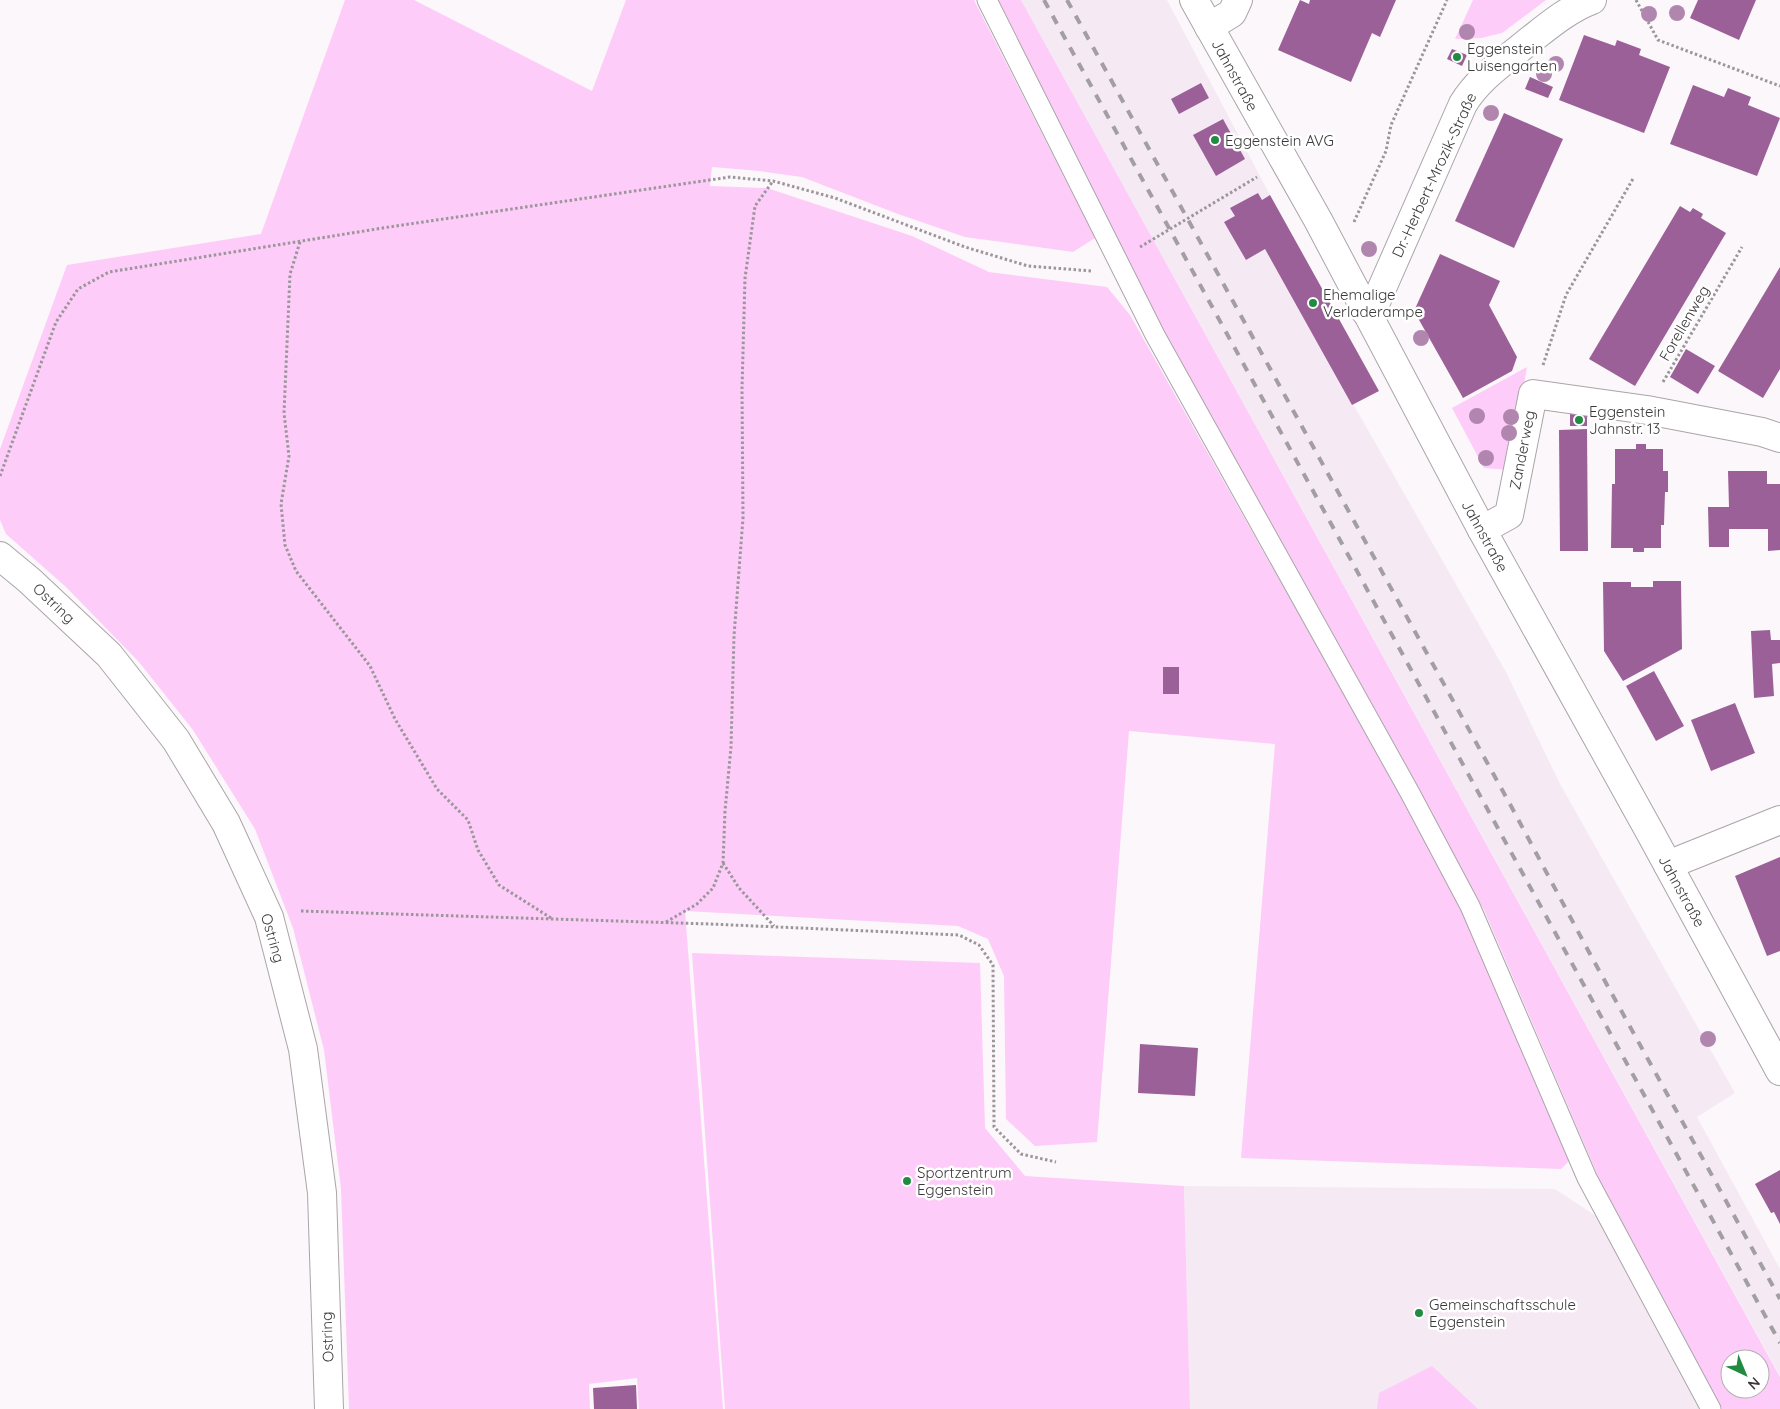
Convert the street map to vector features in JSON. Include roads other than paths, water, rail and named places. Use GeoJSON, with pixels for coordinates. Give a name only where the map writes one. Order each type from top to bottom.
{"type":"FeatureCollection","features":[{"type":"Feature","properties":{"kind":"street","name":"Jahnstraße"},"geometry":{"type":"LineString","coordinates":[[1194,0],[1330,243],[1482,530],[1780,1071]]}},
{"type":"Feature","properties":{"kind":"street"},"geometry":{"type":"LineString","coordinates":[[1208,27],[1232,13],[1238,0]]}},
{"type":"Feature","properties":{"kind":"street","name":"Dr.-Herbert-Mrozik-Straße"},"geometry":{"type":"LineString","coordinates":[[1365,311],[1375,304],[1463,104],[1472,90],[1488,74],[1561,16],[1592,0]]}},
{"type":"Feature","properties":{"kind":"street","name":"Zanderweg"},"geometry":{"type":"LineString","coordinates":[[1482,530],[1509,515],[1533,394],[1647,410],[1762,432],[1780,438]]}},
{"type":"Feature","properties":{"kind":"street","name":"Ostring"},"geometry":{"type":"LineString","coordinates":[[0,556],[29,580],[109,655],[176,740],[226,823],[269,917],[303,1049],[322,1193],[329,1409]]}},
{"type":"Feature","properties":{"kind":"street"},"geometry":{"type":"LineString","coordinates":[[1668,865],[1780,820]]}},
{"type":"Feature","properties":{"kind":"lane"},"geometry":{"type":"LineString","coordinates":[[987,0],[1160,344],[1410,793],[1470,906],[1587,1178],[1710,1409]]}},
{"type":"Feature","properties":{"kind":"railway"},"geometry":{"type":"LineString","coordinates":[[1044,0],[1780,1343]]}},
{"type":"Feature","properties":{"kind":"railway"},"geometry":{"type":"LineString","coordinates":[[1067,0],[1780,1299]]}},
{"type":"Feature","properties":{"kind":"place","name":"Eggenstein Luisengarten"},"geometry":{"type":"Point","coordinates":[1457,57]}},
{"type":"Feature","properties":{"kind":"place","name":"Eggenstein AVG"},"geometry":{"type":"Point","coordinates":[1215,140]}},
{"type":"Feature","properties":{"kind":"place","name":"Ehemalige Verladerampe"},"geometry":{"type":"Point","coordinates":[1313,303]}},
{"type":"Feature","properties":{"kind":"place","name":"Eggenstein Jahnstr. 13"},"geometry":{"type":"Point","coordinates":[1579,420]}},
{"type":"Feature","properties":{"kind":"place","name":"Sportzentrum Eggenstein"},"geometry":{"type":"Point","coordinates":[907,1181]}},
{"type":"Feature","properties":{"kind":"place","name":"Gemeinschaftsschule Eggenstein"},"geometry":{"type":"Point","coordinates":[1419,1313]}}]}
